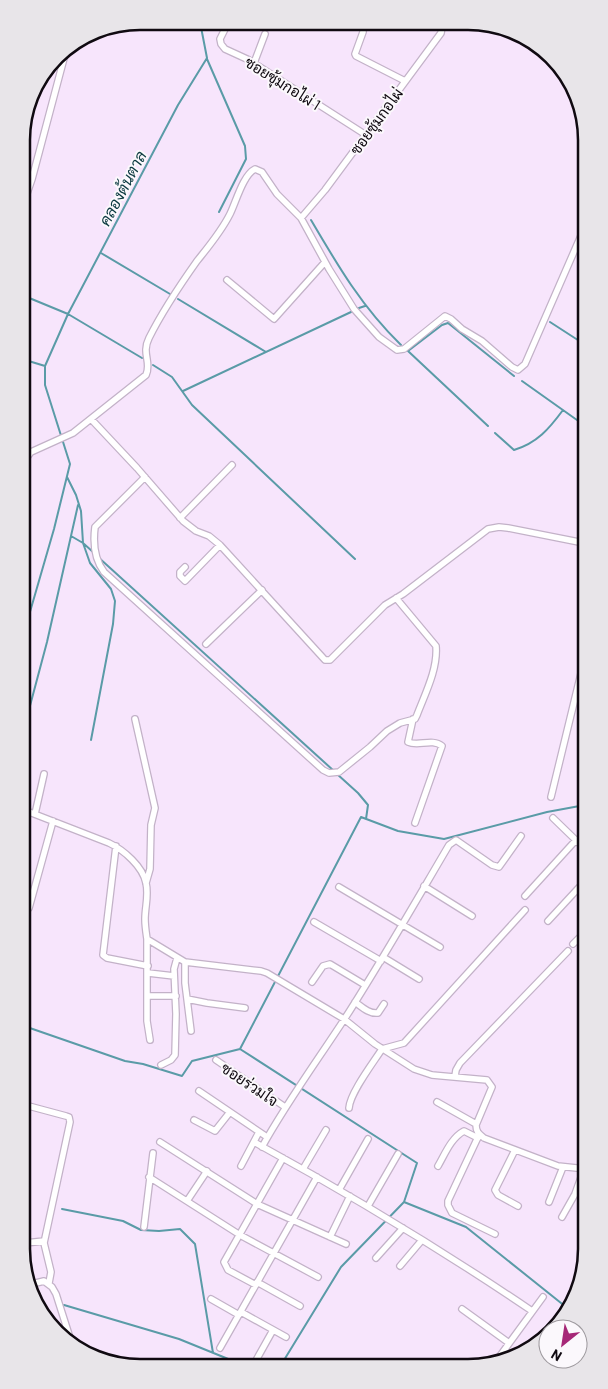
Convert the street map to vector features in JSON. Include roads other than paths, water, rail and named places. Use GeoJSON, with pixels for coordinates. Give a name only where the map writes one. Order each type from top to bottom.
{"type":"FeatureCollection","features":[{"type":"Feature","properties":{"kind":"street","name":"ซอยซุ้มกอไผ่ 1"},"geometry":{"type":"LineString","coordinates":[[224,30],[220,39],[222,47],[254,63],[366,135]]}},
{"type":"Feature","properties":{"kind":"street","name":"ซอยซุ้มกอไผ่"},"geometry":{"type":"LineString","coordinates":[[301,218],[325,190],[442,30]]}},
{"type":"Feature","properties":{"kind":"street"},"geometry":{"type":"LineString","coordinates":[[363,32],[356,56],[405,81]]}},
{"type":"Feature","properties":{"kind":"street"},"geometry":{"type":"LineString","coordinates":[[254,63],[265,34]]}},
{"type":"Feature","properties":{"kind":"street"},"geometry":{"type":"LineString","coordinates":[[30,185],[63,61]]}},
{"type":"Feature","properties":{"kind":"street"},"geometry":{"type":"LineString","coordinates":[[30,453],[62,438],[91,419],[146,375],[148,365],[145,351],[149,338],[186,278],[224,225],[250,172],[255,169],[260,170],[277,194],[301,218],[354,309],[379,337],[397,350],[404,349],[441,318],[448,317],[518,370],[525,364],[578,242]]}},
{"type":"Feature","properties":{"kind":"street"},"geometry":{"type":"LineString","coordinates":[[227,280],[274,319],[325,262]]}},
{"type":"Feature","properties":{"kind":"street"},"geometry":{"type":"LineString","coordinates":[[91,419],[180,518],[196,531],[209,536],[220,545],[325,660],[330,660],[385,605],[488,529],[508,528],[578,542]]}},
{"type":"Feature","properties":{"kind":"street"},"geometry":{"type":"LineString","coordinates":[[180,518],[232,466]]}},
{"type":"Feature","properties":{"kind":"street"},"geometry":{"type":"LineString","coordinates":[[145,477],[95,527],[94,545],[98,563],[104,572],[323,770],[329,773],[339,772],[387,731],[400,723],[414,719]]}},
{"type":"Feature","properties":{"kind":"street"},"geometry":{"type":"LineString","coordinates":[[185,567],[180,572],[180,576],[185,581],[220,545]]}},
{"type":"Feature","properties":{"kind":"street"},"geometry":{"type":"LineString","coordinates":[[206,644],[262,590]]}},
{"type":"Feature","properties":{"kind":"street"},"geometry":{"type":"LineString","coordinates":[[396,598],[436,646],[437,655],[434,668],[414,719],[408,742],[412,744],[435,742],[442,746],[415,823]]}},
{"type":"Feature","properties":{"kind":"street"},"geometry":{"type":"LineString","coordinates":[[551,797],[578,682]]}},
{"type":"Feature","properties":{"kind":"street"},"geometry":{"type":"LineString","coordinates":[[135,719],[155,808],[151,825],[150,869],[146,883],[145,920],[150,1040]]}},
{"type":"Feature","properties":{"kind":"street"},"geometry":{"type":"LineString","coordinates":[[35,814],[44,774]]}},
{"type":"Feature","properties":{"kind":"street"},"geometry":{"type":"LineString","coordinates":[[30,812],[116,846],[138,868],[144,876],[146,883]]}},
{"type":"Feature","properties":{"kind":"street"},"geometry":{"type":"LineString","coordinates":[[525,896],[576,840],[553,818]]}},
{"type":"Feature","properties":{"kind":"street"},"geometry":{"type":"LineString","coordinates":[[30,904],[53,821]]}},
{"type":"Feature","properties":{"kind":"street"},"geometry":{"type":"LineString","coordinates":[[262,1147],[295,1091],[316,1064],[382,959],[449,845],[456,840],[492,865],[498,867],[521,836]]}},
{"type":"Feature","properties":{"kind":"street"},"geometry":{"type":"LineString","coordinates":[[116,846],[103,955],[107,958],[148,966]]}},
{"type":"Feature","properties":{"kind":"street"},"geometry":{"type":"LineString","coordinates":[[424,886],[472,916]]}},
{"type":"Feature","properties":{"kind":"street"},"geometry":{"type":"LineString","coordinates":[[339,887],[440,947]]}},
{"type":"Feature","properties":{"kind":"street"},"geometry":{"type":"LineString","coordinates":[[548,922],[578,890]]}},
{"type":"Feature","properties":{"kind":"street"},"geometry":{"type":"LineString","coordinates":[[349,1108],[366,1073],[382,1049],[404,1043],[525,910]]}},
{"type":"Feature","properties":{"kind":"street"},"geometry":{"type":"LineString","coordinates":[[314,922],[419,980]]}},
{"type":"Feature","properties":{"kind":"street"},"geometry":{"type":"LineString","coordinates":[[147,939],[185,962],[261,971],[344,1019],[382,1049],[410,1067],[432,1075],[487,1080],[492,1087],[476,1124],[479,1136]]}},
{"type":"Feature","properties":{"kind":"street"},"geometry":{"type":"LineString","coordinates":[[573,944],[578,939]]}},
{"type":"Feature","properties":{"kind":"street"},"geometry":{"type":"LineString","coordinates":[[455,1076],[460,1063],[568,951]]}},
{"type":"Feature","properties":{"kind":"street"},"geometry":{"type":"LineString","coordinates":[[161,1064],[175,1055],[176,996],[174,969],[177,958]]}},
{"type":"Feature","properties":{"kind":"street"},"geometry":{"type":"LineString","coordinates":[[185,962],[185,983],[191,1031]]}},
{"type":"Feature","properties":{"kind":"street"},"geometry":{"type":"LineString","coordinates":[[312,982],[323,966],[330,964],[365,986]]}},
{"type":"Feature","properties":{"kind":"street"},"geometry":{"type":"LineString","coordinates":[[148,974],[174,976]]}},
{"type":"Feature","properties":{"kind":"street"},"geometry":{"type":"LineString","coordinates":[[147,996],[176,996]]}},
{"type":"Feature","properties":{"kind":"street"},"geometry":{"type":"LineString","coordinates":[[187,999],[245,1008]]}},
{"type":"Feature","properties":{"kind":"street"},"geometry":{"type":"LineString","coordinates":[[355,1002],[371,1013],[380,1011],[384,1004]]}},
{"type":"Feature","properties":{"kind":"street","name":"ซอยร่วมใจ"},"geometry":{"type":"LineString","coordinates":[[216,1060],[285,1108]]}},
{"type":"Feature","properties":{"kind":"street"},"geometry":{"type":"LineString","coordinates":[[199,1091],[267,1137]]}},
{"type":"Feature","properties":{"kind":"street"},"geometry":{"type":"LineString","coordinates":[[437,1102],[476,1124]]}},
{"type":"Feature","properties":{"kind":"street"},"geometry":{"type":"LineString","coordinates":[[30,1107],[69,1118],[68,1132],[44,1241],[44,1248],[51,1272],[49,1284]]}},
{"type":"Feature","properties":{"kind":"street"},"geometry":{"type":"LineString","coordinates":[[194,1120],[215,1131],[230,1112]]}},
{"type":"Feature","properties":{"kind":"street"},"geometry":{"type":"LineString","coordinates":[[303,1169],[326,1130]]}},
{"type":"Feature","properties":{"kind":"street"},"geometry":{"type":"LineString","coordinates":[[438,1166],[453,1140],[464,1130],[515,1150],[563,1166],[578,1168]]}},
{"type":"Feature","properties":{"kind":"street"},"geometry":{"type":"LineString","coordinates":[[241,1166],[259,1132]]}},
{"type":"Feature","properties":{"kind":"street"},"geometry":{"type":"LineString","coordinates":[[479,1136],[448,1201],[448,1205],[452,1213],[495,1234]]}},
{"type":"Feature","properties":{"kind":"street"},"geometry":{"type":"LineString","coordinates":[[339,1190],[368,1138]]}},
{"type":"Feature","properties":{"kind":"street"},"geometry":{"type":"LineString","coordinates":[[160,1142],[257,1204],[346,1244]]}},
{"type":"Feature","properties":{"kind":"street"},"geometry":{"type":"LineString","coordinates":[[254,1142],[382,1214],[532,1311]]}},
{"type":"Feature","properties":{"kind":"street"},"geometry":{"type":"LineString","coordinates":[[515,1150],[495,1190],[498,1195],[518,1206]]}},
{"type":"Feature","properties":{"kind":"street"},"geometry":{"type":"LineString","coordinates":[[144,1227],[149,1177],[154,1153]]}},
{"type":"Feature","properties":{"kind":"street"},"geometry":{"type":"LineString","coordinates":[[368,1206],[398,1154]]}},
{"type":"Feature","properties":{"kind":"street"},"geometry":{"type":"LineString","coordinates":[[283,1158],[224,1264],[228,1270],[300,1306]]}},
{"type":"Feature","properties":{"kind":"street"},"geometry":{"type":"LineString","coordinates":[[549,1202],[563,1166]]}},
{"type":"Feature","properties":{"kind":"street"},"geometry":{"type":"LineString","coordinates":[[187,1201],[207,1171]]}},
{"type":"Feature","properties":{"kind":"street"},"geometry":{"type":"LineString","coordinates":[[149,1177],[240,1235],[318,1276]]}},
{"type":"Feature","properties":{"kind":"street"},"geometry":{"type":"LineString","coordinates":[[220,1348],[317,1177]]}},
{"type":"Feature","properties":{"kind":"street"},"geometry":{"type":"LineString","coordinates":[[562,1217],[578,1186]]}},
{"type":"Feature","properties":{"kind":"street"},"geometry":{"type":"LineString","coordinates":[[330,1237],[350,1196]]}},
{"type":"Feature","properties":{"kind":"street"},"geometry":{"type":"LineString","coordinates":[[376,1258],[403,1228]]}},
{"type":"Feature","properties":{"kind":"street"},"geometry":{"type":"LineString","coordinates":[[400,1266],[422,1240]]}},
{"type":"Feature","properties":{"kind":"street"},"geometry":{"type":"LineString","coordinates":[[30,1242],[44,1241]]}},
{"type":"Feature","properties":{"kind":"street"},"geometry":{"type":"LineString","coordinates":[[35,1283],[40,1281],[49,1284],[56,1294],[68,1333]]}},
{"type":"Feature","properties":{"kind":"street"},"geometry":{"type":"LineString","coordinates":[[503,1353],[543,1297]]}},
{"type":"Feature","properties":{"kind":"street"},"geometry":{"type":"LineString","coordinates":[[211,1299],[286,1337]]}},
{"type":"Feature","properties":{"kind":"street"},"geometry":{"type":"LineString","coordinates":[[462,1309],[509,1343]]}},
{"type":"Feature","properties":{"kind":"street"},"geometry":{"type":"LineString","coordinates":[[257,1359],[273,1330]]}},
{"type":"Feature","properties":{"kind":"waterway","name":"คลองต้นตาล"},"geometry":{"type":"LineString","coordinates":[[30,361],[45,366],[68,314],[178,105],[207,58],[202,30]]}},
{"type":"Feature","properties":{"kind":"waterway"},"geometry":{"type":"LineString","coordinates":[[207,59],[245,146],[246,159],[219,212]]}},
{"type":"Feature","properties":{"kind":"waterway"},"geometry":{"type":"LineString","coordinates":[[311,220],[341,270],[363,301],[401,345]]}},
{"type":"Feature","properties":{"kind":"waterway"},"geometry":{"type":"LineString","coordinates":[[101,253],[170,294]]}},
{"type":"Feature","properties":{"kind":"waterway"},"geometry":{"type":"LineString","coordinates":[[30,298],[68,314],[142,358]]}},
{"type":"Feature","properties":{"kind":"waterway"},"geometry":{"type":"LineString","coordinates":[[178,299],[266,352]]}},
{"type":"Feature","properties":{"kind":"waterway"},"geometry":{"type":"LineString","coordinates":[[359,308],[365,306]]}},
{"type":"Feature","properties":{"kind":"waterway"},"geometry":{"type":"LineString","coordinates":[[183,391],[351,312]]}},
{"type":"Feature","properties":{"kind":"waterway"},"geometry":{"type":"LineString","coordinates":[[550,322],[578,340]]}},
{"type":"Feature","properties":{"kind":"waterway"},"geometry":{"type":"LineString","coordinates":[[488,426],[408,351],[442,325],[448,323],[514,376]]}},
{"type":"Feature","properties":{"kind":"waterway"},"geometry":{"type":"LineString","coordinates":[[153,365],[172,377],[192,405],[355,559]]}},
{"type":"Feature","properties":{"kind":"waterway","name":"คลองต้นตาล"},"geometry":{"type":"LineString","coordinates":[[30,612],[54,529],[70,464],[45,385],[45,366]]}},
{"type":"Feature","properties":{"kind":"waterway"},"geometry":{"type":"LineString","coordinates":[[522,381],[578,421]]}},
{"type":"Feature","properties":{"kind":"waterway"},"geometry":{"type":"LineString","coordinates":[[495,433],[514,450],[536,439],[553,423],[563,410]]}},
{"type":"Feature","properties":{"kind":"waterway"},"geometry":{"type":"LineString","coordinates":[[67,477],[81,511],[83,543],[90,563],[111,589],[115,601],[113,624],[91,740]]}},
{"type":"Feature","properties":{"kind":"waterway"},"geometry":{"type":"LineString","coordinates":[[30,706],[47,642],[78,505]]}},
{"type":"Feature","properties":{"kind":"waterway"},"geometry":{"type":"LineString","coordinates":[[71,536],[93,552]]}},
{"type":"Feature","properties":{"kind":"waterway"},"geometry":{"type":"LineString","coordinates":[[98,557],[334,771]]}},
{"type":"Feature","properties":{"kind":"waterway"},"geometry":{"type":"LineString","coordinates":[[337,774],[368,805],[366,819]]}},
{"type":"Feature","properties":{"kind":"waterway"},"geometry":{"type":"LineString","coordinates":[[240,1049],[361,817],[398,831],[444,839],[547,812],[578,806]]}},
{"type":"Feature","properties":{"kind":"waterway"},"geometry":{"type":"LineString","coordinates":[[30,1028],[125,1061],[143,1064],[182,1076],[192,1061],[240,1049],[417,1163],[404,1202],[341,1267],[285,1359]]}},
{"type":"Feature","properties":{"kind":"waterway"},"geometry":{"type":"LineString","coordinates":[[404,1202],[466,1227],[563,1305]]}},
{"type":"Feature","properties":{"kind":"waterway"},"geometry":{"type":"LineString","coordinates":[[62,1209],[123,1221],[141,1230],[180,1229],[195,1244],[213,1353]]}},
{"type":"Feature","properties":{"kind":"waterway"},"geometry":{"type":"LineString","coordinates":[[64,1305],[179,1339],[228,1359]]}}]}
